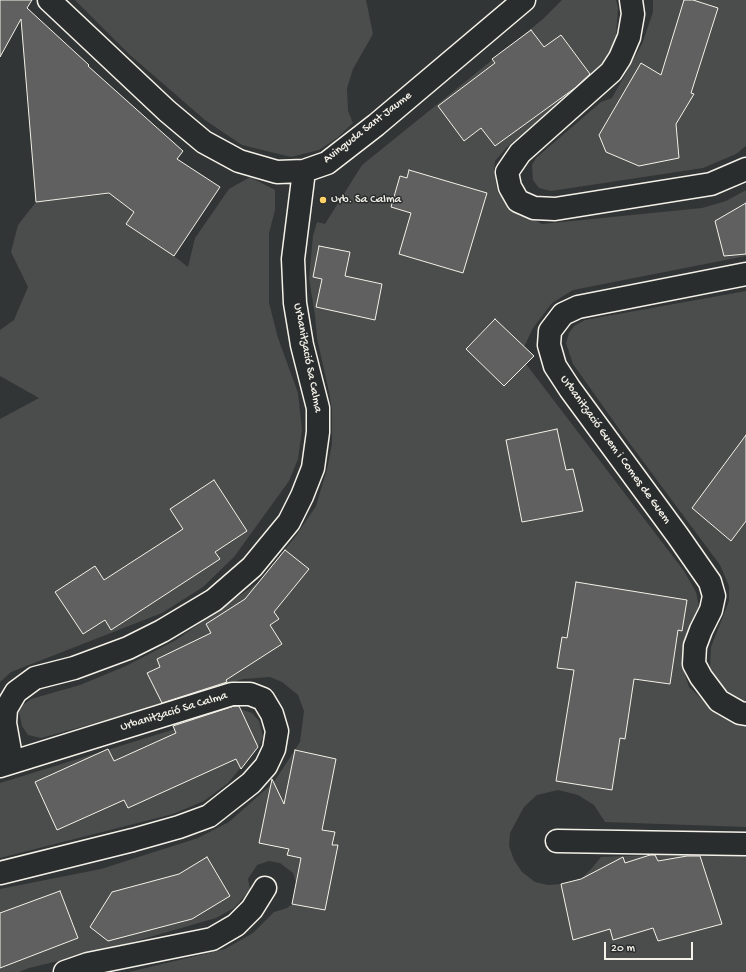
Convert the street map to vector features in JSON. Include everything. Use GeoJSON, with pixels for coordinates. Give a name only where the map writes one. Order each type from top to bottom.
{"type":"FeatureCollection","features":[{"type":"Feature","properties":{"kind":"street","name":"Avinguda Sant Jaume"},"geometry":{"type":"LineString","coordinates":[[49,0],[167,111],[204,142],[239,160],[278,172],[304,171],[327,163],[376,125],[524,0]]}},
{"type":"Feature","properties":{"kind":"street"},"geometry":{"type":"LineString","coordinates":[[631,0],[633,14],[628,37],[620,58],[611,72],[520,153],[507,172],[510,187],[518,201],[534,208],[556,209],[711,184],[746,169]]}},
{"type":"Feature","properties":{"kind":"street","name":"Urbanització Sa Calma"},"geometry":{"type":"LineString","coordinates":[[0,873],[133,840],[179,827],[209,816],[251,783],[266,766],[274,749],[277,731],[272,714],[263,699],[250,694],[232,694],[6,764],[5,723],[6,709],[16,692],[35,678],[74,668],[128,648],[162,631],[214,600],[252,567],[289,522],[314,468],[318,432],[318,408],[302,345],[295,303],[293,259],[304,171]]}},
{"type":"Feature","properties":{"kind":"street","name":"Urbanització Guem i Comes de Guem"},"geometry":{"type":"LineString","coordinates":[[746,274],[578,306],[563,314],[550,331],[549,345],[556,366],[570,389],[710,582],[714,596],[711,610],[694,646],[694,664],[701,677],[719,700],[746,714]]}},
{"type":"Feature","properties":{"kind":"street"},"geometry":{"type":"LineString","coordinates":[[557,841],[746,844]]}},
{"type":"Feature","properties":{"kind":"street"},"geometry":{"type":"LineString","coordinates":[[65,972],[88,964],[212,939],[236,925],[252,909],[265,888]]}},
{"type":"Feature","properties":{"kind":"shaded area"},"geometry":{"type":"Polygon","coordinates":[[[75,0],[366,0],[373,34],[353,69],[347,88],[348,111],[353,123],[337,138],[319,150],[291,157],[242,145],[205,120],[130,55],[75,0]]]}},
{"type":"Feature","properties":{"kind":"shaded area"},"geometry":{"type":"Polygon","coordinates":[[[562,0],[616,0],[618,8],[616,36],[609,57],[591,75],[506,148],[495,161],[494,172],[498,193],[513,208],[542,224],[702,208],[726,201],[746,190],[746,256],[573,290],[552,303],[533,328],[524,347],[495,319],[466,349],[504,386],[526,364],[684,571],[696,592],[699,607],[689,634],[682,665],[689,687],[718,715],[746,725],[746,827],[605,822],[594,805],[578,795],[558,790],[537,795],[524,807],[510,833],[509,846],[514,860],[522,872],[535,882],[548,885],[561,884],[581,879],[601,857],[704,853],[746,856],[746,972],[129,972],[225,949],[253,933],[274,912],[287,908],[292,904],[296,883],[293,873],[280,863],[269,861],[257,865],[248,879],[250,890],[234,908],[216,918],[108,949],[29,968],[19,972],[0,972],[0,889],[101,869],[198,838],[229,822],[274,782],[300,742],[304,711],[298,695],[282,682],[270,677],[243,679],[136,712],[41,738],[28,735],[22,726],[19,712],[23,705],[31,699],[80,685],[126,666],[176,640],[259,582],[295,537],[316,506],[327,469],[332,444],[332,410],[317,338],[309,278],[313,236],[317,222],[325,224],[362,165],[543,19],[562,0]]]}},
{"type":"Feature","properties":{"kind":"shaded area"},"geometry":{"type":"Polygon","coordinates":[[[653,0],[746,0],[746,146],[736,154],[703,168],[551,191],[539,188],[533,180],[532,165],[536,158],[601,102],[612,98],[642,44],[653,12],[653,0]]]}},
{"type":"Feature","properties":{"kind":"shaded area"},"geometry":{"type":"Polygon","coordinates":[[[250,177],[275,190],[275,210],[269,233],[269,303],[278,338],[298,393],[302,430],[298,459],[289,481],[234,557],[203,587],[162,613],[11,672],[0,682],[0,419],[39,398],[0,376],[0,330],[14,320],[28,287],[11,252],[18,225],[36,202],[110,194],[134,212],[126,224],[188,267],[195,238],[229,189],[250,177]]]}},
{"type":"Feature","properties":{"kind":"shaded area"},"geometry":{"type":"Polygon","coordinates":[[[746,291],[746,705],[738,702],[725,689],[710,668],[711,647],[729,601],[729,586],[720,565],[573,364],[566,343],[569,333],[574,326],[585,320],[746,291]]]}},
{"type":"Feature","properties":{"kind":"shaded area"},"geometry":{"type":"Polygon","coordinates":[[[240,709],[252,713],[259,721],[263,737],[258,747],[228,783],[204,801],[173,814],[0,858],[0,783],[240,709]]]}},
{"type":"Feature","properties":{"kind":"building"},"geometry":{"type":"Polygon","coordinates":[[[0,0],[32,0],[27,8],[89,65],[88,66],[183,151],[177,159],[220,187],[174,256],[126,224],[134,212],[109,193],[36,202],[21,19],[0,57],[0,0]]]}},
{"type":"Feature","properties":{"kind":"building"},"geometry":{"type":"Polygon","coordinates":[[[684,0],[693,0],[718,8],[691,93],[694,94],[676,124],[679,158],[639,166],[606,152],[599,135],[641,63],[661,75],[684,0]]]}},
{"type":"Feature","properties":{"kind":"building"},"geometry":{"type":"Polygon","coordinates":[[[531,30],[544,47],[561,35],[590,74],[575,88],[495,146],[481,128],[464,141],[438,106],[495,63],[492,59],[531,30]]]}},
{"type":"Feature","properties":{"kind":"building"},"geometry":{"type":"Polygon","coordinates":[[[409,170],[487,193],[463,273],[399,254],[411,213],[391,207],[400,176],[407,178],[409,170]]]}},
{"type":"Feature","properties":{"kind":"building"},"geometry":{"type":"Polygon","coordinates":[[[746,203],[746,254],[724,256],[715,221],[746,203]]]}},
{"type":"Feature","properties":{"kind":"building"},"geometry":{"type":"Polygon","coordinates":[[[319,246],[350,252],[345,276],[382,284],[375,320],[316,307],[322,279],[313,277],[319,246]]]}},
{"type":"Feature","properties":{"kind":"building"},"geometry":{"type":"Polygon","coordinates":[[[495,319],[534,356],[504,386],[466,349],[495,319]]]}},
{"type":"Feature","properties":{"kind":"building"},"geometry":{"type":"Polygon","coordinates":[[[557,429],[566,470],[573,469],[583,511],[522,522],[506,440],[557,429]]]}},
{"type":"Feature","properties":{"kind":"building"},"geometry":{"type":"Polygon","coordinates":[[[746,435],[746,521],[731,541],[692,508],[746,435]]]}},
{"type":"Feature","properties":{"kind":"building"},"geometry":{"type":"Polygon","coordinates":[[[214,480],[247,531],[215,552],[220,559],[111,630],[105,620],[83,634],[55,592],[95,566],[104,580],[183,529],[170,509],[214,480]]]}},
{"type":"Feature","properties":{"kind":"building"},"geometry":{"type":"Polygon","coordinates":[[[285,550],[309,569],[274,612],[279,619],[270,625],[282,644],[226,680],[227,682],[162,703],[147,673],[160,667],[157,659],[211,633],[206,624],[245,599],[285,550]]]}},
{"type":"Feature","properties":{"kind":"building"},"geometry":{"type":"Polygon","coordinates":[[[576,582],[687,600],[682,631],[678,630],[670,684],[634,679],[625,739],[620,738],[612,790],[556,781],[574,670],[557,668],[562,637],[567,638],[576,582]]]}},
{"type":"Feature","properties":{"kind":"building"},"geometry":{"type":"Polygon","coordinates":[[[234,706],[239,706],[258,747],[241,769],[236,759],[128,808],[124,800],[57,830],[35,782],[108,749],[114,761],[176,733],[173,726],[234,706]]]}},
{"type":"Feature","properties":{"kind":"building"},"geometry":{"type":"Polygon","coordinates":[[[295,750],[336,759],[322,830],[335,832],[332,845],[338,845],[325,910],[292,904],[301,858],[287,855],[289,849],[259,843],[272,779],[284,804],[295,750]]]}},
{"type":"Feature","properties":{"kind":"building"},"geometry":{"type":"Polygon","coordinates":[[[650,855],[655,855],[658,861],[687,856],[700,856],[722,924],[658,941],[653,928],[613,940],[610,929],[573,940],[561,884],[581,879],[623,857],[625,863],[650,855]]]}},
{"type":"Feature","properties":{"kind":"building"},"geometry":{"type":"Polygon","coordinates":[[[207,857],[230,896],[192,919],[108,941],[90,927],[112,892],[179,874],[207,857]]]}},
{"type":"Feature","properties":{"kind":"building"},"geometry":{"type":"Polygon","coordinates":[[[60,891],[78,938],[0,968],[0,913],[60,891]]]}},
{"type":"Feature","properties":{"kind":"place","name":"Urb. Sa Calma"},"geometry":{"type":"Point","coordinates":[323,200]}}]}
